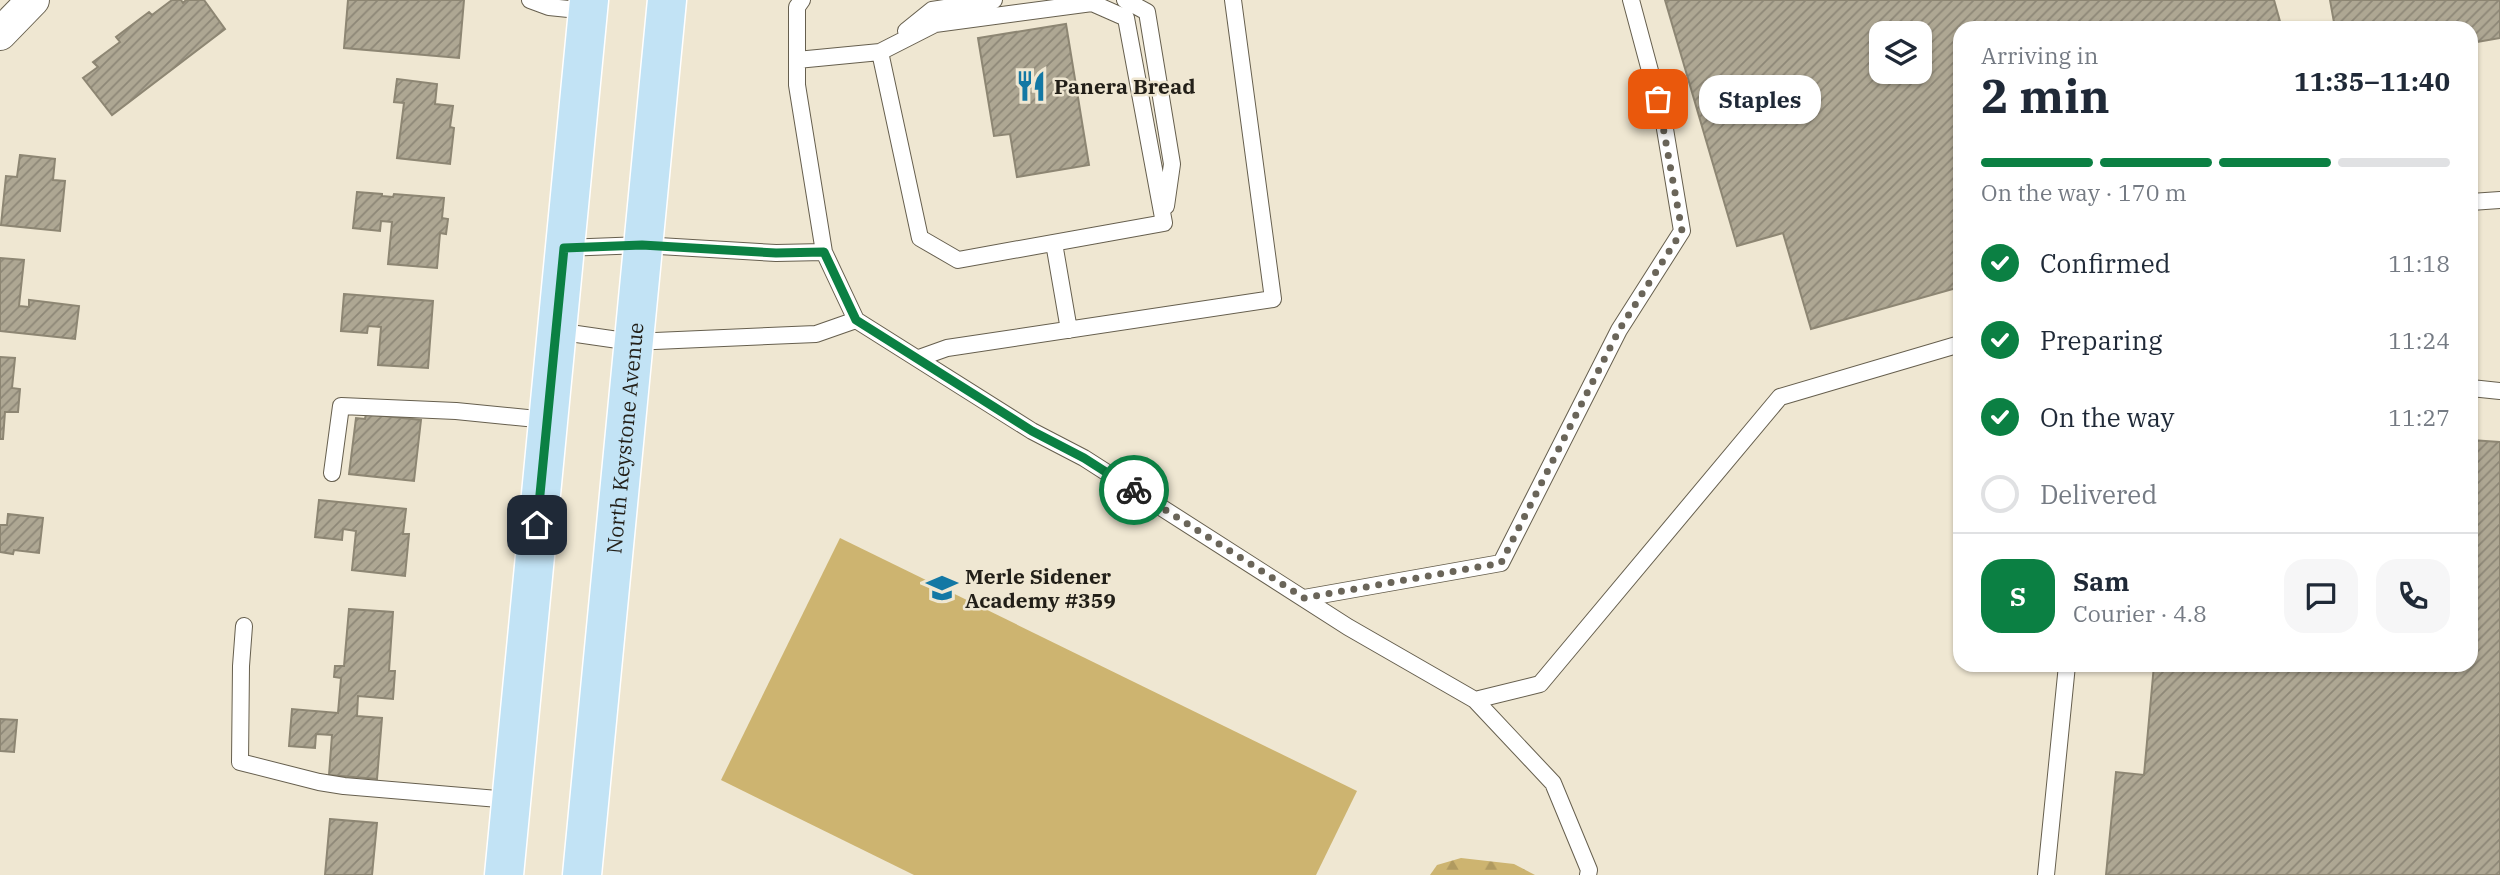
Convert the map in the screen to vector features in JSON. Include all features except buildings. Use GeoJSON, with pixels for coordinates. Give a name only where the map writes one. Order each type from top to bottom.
{"type":"FeatureCollection","features":[{"type":"Feature","properties":{"kind":"main road","name":"North Keystone Avenue"},"geometry":{"type":"LineString","coordinates":[[582,875],[667,0]]}},
{"type":"Feature","properties":{"kind":"main road"},"geometry":{"type":"LineString","coordinates":[[504,875],[588,6]]}},
{"type":"Feature","properties":{"kind":"street"},"geometry":{"type":"LineString","coordinates":[[0,34],[33,0]]}},
{"type":"Feature","properties":{"kind":"lane"},"geometry":{"type":"LineString","coordinates":[[530,0],[549,7],[588,6]]}},
{"type":"Feature","properties":{"kind":"lane"},"geometry":{"type":"LineString","coordinates":[[802,0],[797,7],[797,85],[824,252],[856,320],[1032,431],[1084,458],[1348,626],[1475,700],[1553,783],[1589,870],[1588,875]]}},
{"type":"Feature","properties":{"kind":"lane"},"geometry":{"type":"LineString","coordinates":[[880,52],[932,10],[993,0]]}},
{"type":"Feature","properties":{"kind":"lane"},"geometry":{"type":"LineString","coordinates":[[1125,0],[1147,12],[1172,164],[1164,223]]}},
{"type":"Feature","properties":{"kind":"lane"},"geometry":{"type":"LineString","coordinates":[[919,358],[947,348],[1273,299],[1233,0]]}},
{"type":"Feature","properties":{"kind":"lane"},"geometry":{"type":"LineString","coordinates":[[1304,598],[1501,563],[1619,330],[1682,231],[1664,123],[1631,0]]}},
{"type":"Feature","properties":{"kind":"lane"},"geometry":{"type":"LineString","coordinates":[[797,61],[880,52],[935,24],[1092,3],[1126,18],[1164,223]]}},
{"type":"Feature","properties":{"kind":"lane"},"geometry":{"type":"LineString","coordinates":[[880,52],[920,238],[958,260],[1164,223]]}},
{"type":"Feature","properties":{"kind":"lane"},"geometry":{"type":"LineString","coordinates":[[2478,202],[2500,200]]}},
{"type":"Feature","properties":{"kind":"lane"},"geometry":{"type":"LineString","coordinates":[[1054,243],[1069,330]]}},
{"type":"Feature","properties":{"kind":"lane"},"geometry":{"type":"LineString","coordinates":[[564,248],[642,245],[776,253],[824,252]]}},
{"type":"Feature","properties":{"kind":"lane"},"geometry":{"type":"LineString","coordinates":[[556,331],[632,342],[816,334],[856,320]]}},
{"type":"Feature","properties":{"kind":"lane"},"geometry":{"type":"LineString","coordinates":[[1475,700],[1541,684],[1780,397],[1953,346]]}},
{"type":"Feature","properties":{"kind":"lane"},"geometry":{"type":"LineString","coordinates":[[2478,389],[2500,391]]}},
{"type":"Feature","properties":{"kind":"lane"},"geometry":{"type":"LineString","coordinates":[[332,473],[341,406],[456,411],[547,421]]}},
{"type":"Feature","properties":{"kind":"lane"},"geometry":{"type":"LineString","coordinates":[[244,626],[240,762],[344,786],[511,800]]}},
{"type":"Feature","properties":{"kind":"lane"},"geometry":{"type":"LineString","coordinates":[[2046,875],[2066,672]]}},
{"type":"Feature","properties":{"kind":"green space"},"geometry":{"type":"Polygon","coordinates":[[[840,538],[1357,791],[1316,875],[914,875],[721,780],[840,538]]]}},
{"type":"Feature","properties":{"kind":"green space"},"geometry":{"type":"Polygon","coordinates":[[[1461,858],[1514,864],[1535,875],[1430,875],[1437,865],[1461,858]]]}},
{"type":"Feature","properties":{"kind":"way so far"},"geometry":{"type":"LineString","coordinates":[[1134,490],[1304,598],[1501,563],[1619,330],[1682,231],[1658,99]]}},
{"type":"Feature","properties":{"kind":"place","name":"Panera Bread"},"geometry":{"type":"Point","coordinates":[1031,86]}},
{"type":"Feature","properties":{"kind":"place","name":"Staples"},"geometry":{"type":"Point","coordinates":[1658,99]}},
{"type":"Feature","properties":{"kind":"place","name":"Merle Sidener Academy #359"},"geometry":{"type":"Point","coordinates":[942,588]}},
{"type":"Feature","properties":{"kind":"route"},"geometry":{"type":"LineString","coordinates":[[537,525],[564,248],[642,245],[776,253],[824,252],[856,320],[884,335],[1032,431],[1084,458],[1134,490]]}}]}
